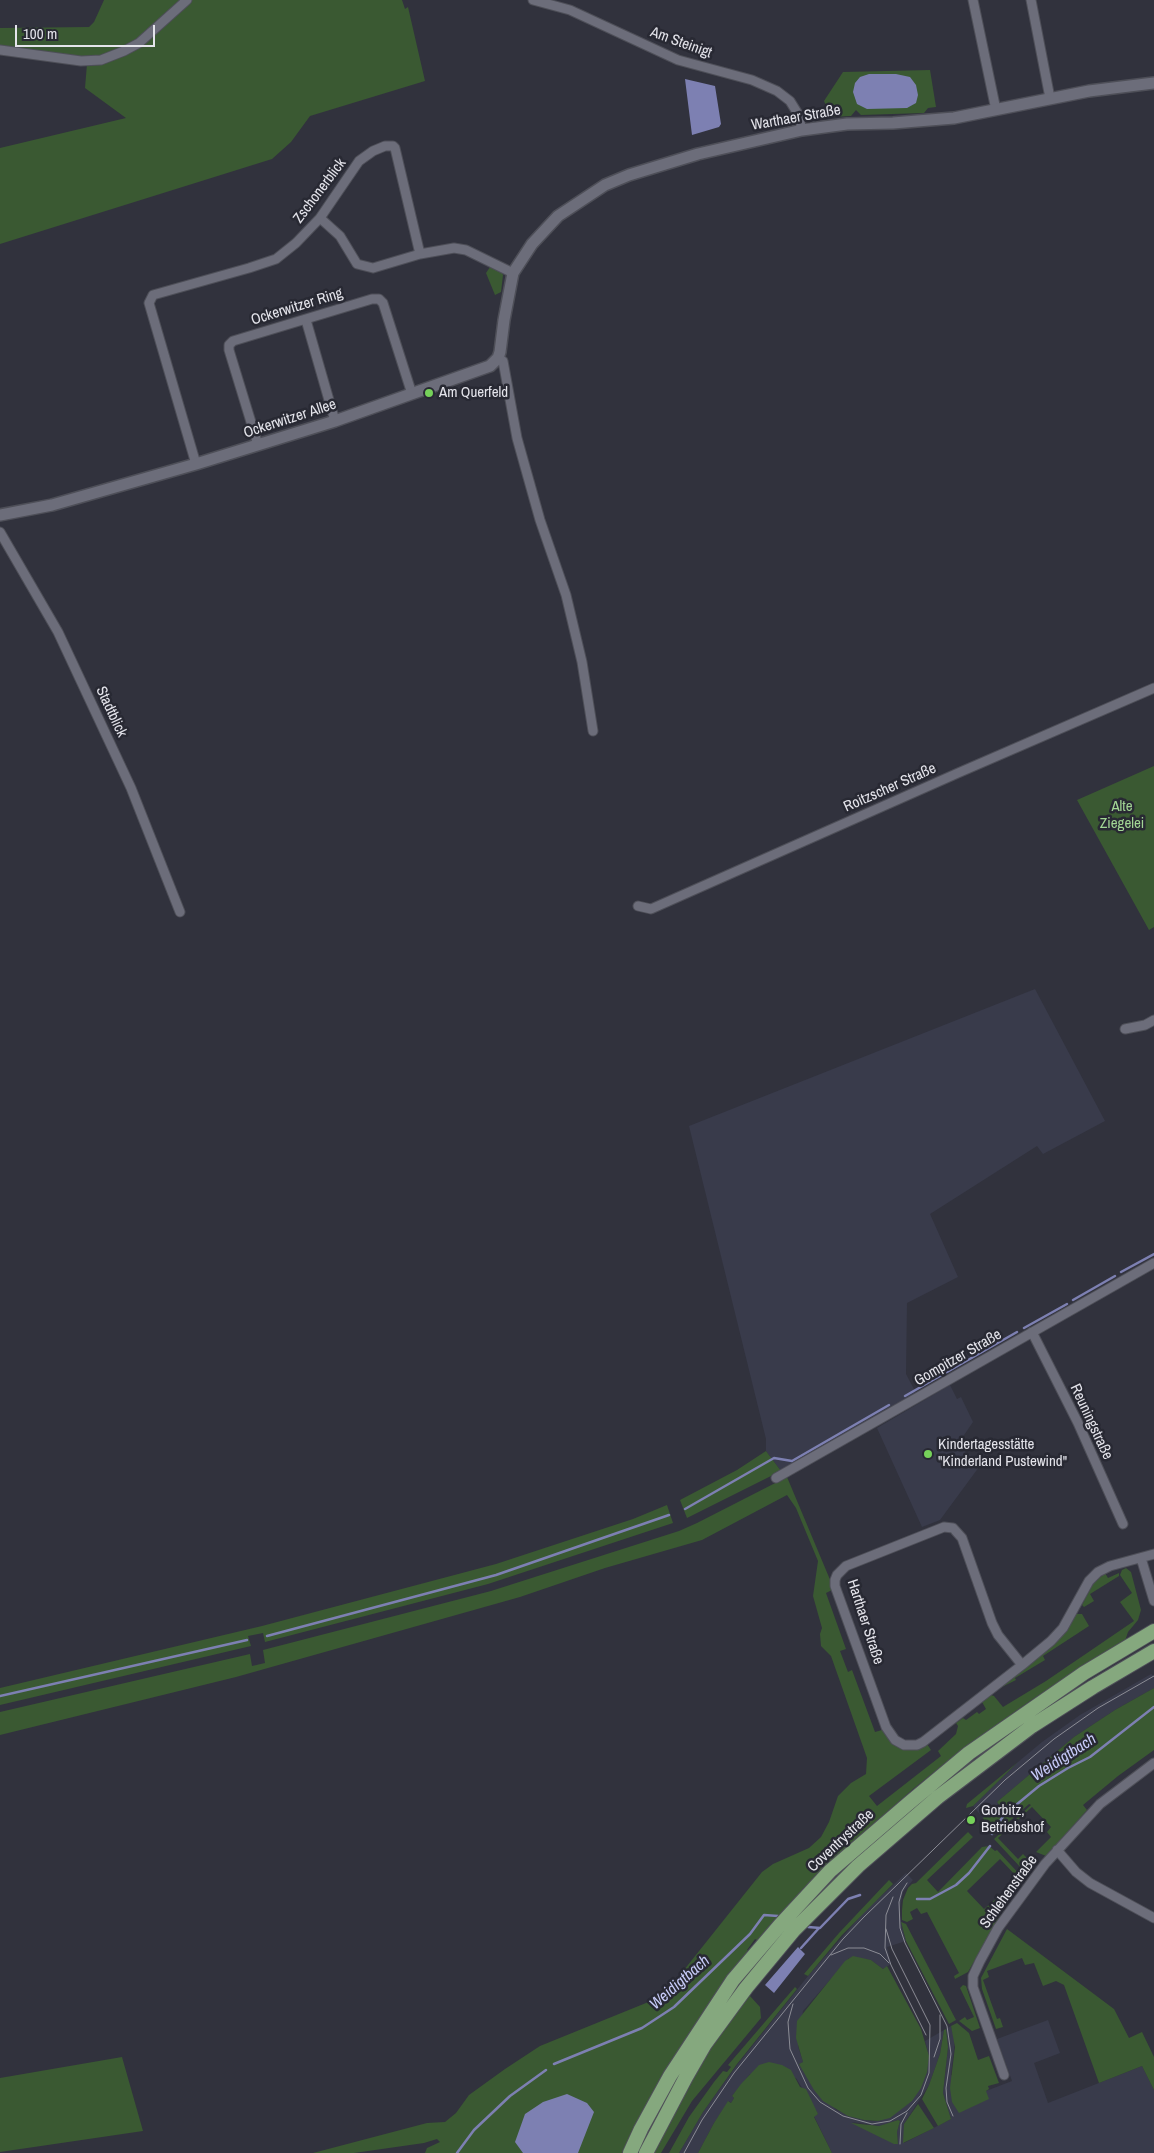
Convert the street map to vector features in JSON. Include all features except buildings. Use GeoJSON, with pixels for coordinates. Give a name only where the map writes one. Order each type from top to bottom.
{"type":"FeatureCollection","features":[{"type":"Feature","properties":{"kind":"highway","name":"Coventrystraße"},"geometry":{"type":"LineString","coordinates":[[630,2153],[670,2076],[733,1980],[780,1925],[830,1872],[909,1802],[969,1753],[1084,1673],[1154,1631]]}},
{"type":"Feature","properties":{"kind":"highway","name":"Coventrystraße"},"geometry":{"type":"LineString","coordinates":[[646,2153],[705,2044],[746,1988],[794,1930],[858,1866],[938,1797],[1032,1726],[1093,1686],[1154,1650]]}},
{"type":"Feature","properties":{"kind":"street"},"geometry":{"type":"LineString","coordinates":[[0,50],[81,61],[101,60],[124,51],[139,42],[186,0]]}},
{"type":"Feature","properties":{"kind":"street","name":"Am Steinigt"},"geometry":{"type":"LineString","coordinates":[[533,0],[570,10],[678,60],[752,80],[777,91],[790,101],[798,114],[802,130]]}},
{"type":"Feature","properties":{"kind":"street"},"geometry":{"type":"LineString","coordinates":[[973,0],[996,110]]}},
{"type":"Feature","properties":{"kind":"street"},"geometry":{"type":"LineString","coordinates":[[1030,0],[1050,98]]}},
{"type":"Feature","properties":{"kind":"street","name":"Warthaer Straße"},"geometry":{"type":"LineString","coordinates":[[513,272],[545,228],[565,211],[605,185],[650,167],[802,130],[847,124],[930,121],[1089,91],[1154,83]]}},
{"type":"Feature","properties":{"kind":"street","name":"Zschonerblick"},"geometry":{"type":"LineString","coordinates":[[196,464],[149,303],[152,295],[276,259],[296,243],[320,218],[359,161],[373,151],[385,146],[393,146],[395,148],[420,254]]}},
{"type":"Feature","properties":{"kind":"street"},"geometry":{"type":"LineString","coordinates":[[320,218],[340,236],[357,264],[373,268],[420,254],[454,248],[466,250],[513,272],[498,358],[503,360],[517,438],[540,520],[566,595],[582,662],[593,731]]}},
{"type":"Feature","properties":{"kind":"street","name":"Ockerwitzer Ring"},"geometry":{"type":"LineString","coordinates":[[258,445],[229,350],[229,345],[233,341],[372,299],[378,299],[383,303],[412,394]]}},
{"type":"Feature","properties":{"kind":"street"},"geometry":{"type":"LineString","coordinates":[[306,320],[335,422]]}},
{"type":"Feature","properties":{"kind":"street","name":"Ockerwitzer Allee"},"geometry":{"type":"LineString","coordinates":[[0,515],[52,506],[335,422],[481,371],[498,358]]}},
{"type":"Feature","properties":{"kind":"street","name":"Stadtblick"},"geometry":{"type":"LineString","coordinates":[[0,532],[62,641],[131,788],[180,912]]}},
{"type":"Feature","properties":{"kind":"street","name":"Roitzscher Straße"},"geometry":{"type":"LineString","coordinates":[[638,906],[651,909],[1154,688]]}},
{"type":"Feature","properties":{"kind":"street"},"geometry":{"type":"LineString","coordinates":[[1125,1029],[1145,1025],[1154,1020]]}},
{"type":"Feature","properties":{"kind":"street","name":"Gompitzer Straße"},"geometry":{"type":"LineString","coordinates":[[776,1478],[1154,1262]]}},
{"type":"Feature","properties":{"kind":"street","name":"Reuningstraße"},"geometry":{"type":"LineString","coordinates":[[1032,1332],[1078,1423],[1123,1524]]}},
{"type":"Feature","properties":{"kind":"street","name":"Harthaer Straße"},"geometry":{"type":"LineString","coordinates":[[1022,1665],[998,1635],[962,1538],[953,1528],[944,1527],[846,1566],[837,1575],[835,1586],[886,1727],[895,1740],[904,1745],[917,1745],[923,1742],[1022,1665],[1051,1641],[1063,1628],[1089,1581],[1098,1572],[1110,1566],[1154,1554]]}},
{"type":"Feature","properties":{"kind":"street"},"geometry":{"type":"LineString","coordinates":[[1141,1558],[1154,1601]]}},
{"type":"Feature","properties":{"kind":"street","name":"Schlehenstraße"},"geometry":{"type":"LineString","coordinates":[[1004,2075],[973,1987],[974,1976],[998,1928],[1036,1875],[1057,1850],[1100,1804],[1154,1763]]}},
{"type":"Feature","properties":{"kind":"street"},"geometry":{"type":"LineString","coordinates":[[1057,1850],[1076,1872],[1090,1883],[1154,1918]]}},
{"type":"Feature","properties":{"kind":"shaded area"},"geometry":{"type":"Polygon","coordinates":[[[1035,989],[1105,1121],[1043,1154],[1037,1146],[930,1214],[958,1277],[907,1303],[906,1374],[916,1393],[781,1471],[766,1451],[766,1439],[689,1126],[1035,989]]]}},
{"type":"Feature","properties":{"kind":"shaded area","name":"Kindertagesstätte \"Kinderland Pustewind\""},"geometry":{"type":"Polygon","coordinates":[[[950,1385],[957,1399],[961,1397],[973,1422],[962,1438],[961,1443],[965,1452],[975,1457],[979,1467],[940,1520],[922,1527],[877,1428],[950,1385]]]}},
{"type":"Feature","properties":{"kind":"shaded area"},"geometry":{"type":"Polygon","coordinates":[[[1151,1674],[1154,1676],[1154,1688],[1115,1710],[1074,1737],[997,1802],[999,1805],[983,1818],[973,1806],[1018,1762],[1042,1742],[1080,1715],[1151,1674]]]}},
{"type":"Feature","properties":{"kind":"shaded area"},"geometry":{"type":"Polygon","coordinates":[[[906,1873],[913,1880],[903,1892],[900,1908],[901,1922],[906,1941],[887,1947],[891,1964],[883,1969],[871,1960],[849,1958],[803,2011],[798,2046],[803,2062],[799,2064],[836,2110],[864,2120],[878,2121],[929,2056],[925,2041],[944,2030],[940,2054],[929,2085],[904,2124],[904,2143],[951,2119],[943,2093],[948,2047],[946,2029],[951,2026],[955,2040],[951,2075],[986,2091],[1012,2081],[997,2039],[1048,2020],[1060,2053],[1034,2063],[1048,2103],[1142,2066],[1154,2090],[1154,2153],[832,2153],[814,2116],[818,2114],[796,2078],[750,2074],[732,2096],[734,2098],[731,2103],[729,2101],[714,2123],[698,2153],[679,2153],[703,2112],[737,2065],[808,1976],[865,1911],[906,1873]],[[900,2121],[880,2126],[852,2122],[898,2144],[897,2132],[900,2121]]]}},
{"type":"Feature","properties":{"kind":"green space"},"geometry":{"type":"Polygon","coordinates":[[[104,0],[182,0],[137,41],[100,57],[0,46],[0,28],[89,27],[94,22],[104,0]]]}},
{"type":"Feature","properties":{"kind":"green space"},"geometry":{"type":"Polygon","coordinates":[[[190,0],[402,0],[405,9],[408,7],[425,81],[310,116],[291,142],[272,159],[0,244],[0,148],[126,118],[85,88],[87,64],[125,54],[190,0]]]}},
{"type":"Feature","properties":{"kind":"green space"},"geometry":{"type":"Polygon","coordinates":[[[930,70],[936,107],[928,108],[924,113],[861,115],[856,110],[851,116],[831,117],[824,101],[843,72],[930,70]]]}},
{"type":"Feature","properties":{"kind":"green space"},"geometry":{"type":"Polygon","coordinates":[[[490,267],[502,272],[503,275],[501,292],[495,295],[486,273],[490,267]]]}},
{"type":"Feature","properties":{"kind":"green space","name":"Alte Ziegelei"},"geometry":{"type":"Polygon","coordinates":[[[1154,766],[1154,927],[1149,930],[1077,800],[1154,766]]]}},
{"type":"Feature","properties":{"kind":"green space"},"geometry":{"type":"Polygon","coordinates":[[[766,1451],[781,1471],[687,1518],[680,1500],[737,1470],[766,1451]]]}},
{"type":"Feature","properties":{"kind":"green space"},"geometry":{"type":"Polygon","coordinates":[[[787,1477],[831,1582],[832,1590],[826,1593],[846,1649],[840,1651],[848,1672],[852,1670],[875,1732],[882,1730],[891,1743],[905,1750],[922,1748],[927,1744],[931,1750],[869,1796],[877,1806],[941,1756],[938,1751],[956,1734],[958,1726],[956,1723],[963,1718],[966,1720],[977,1712],[979,1714],[986,1709],[982,1702],[991,1695],[1003,1707],[1046,1681],[1134,1621],[1120,1602],[1132,1593],[1120,1575],[1122,1570],[1126,1568],[1131,1572],[1141,1610],[1138,1620],[1128,1632],[1125,1641],[1033,1699],[963,1749],[913,1789],[844,1851],[759,1941],[755,1939],[747,1950],[750,1952],[688,2035],[652,2096],[624,2153],[425,2153],[427,2148],[440,2142],[437,2139],[424,2143],[354,2153],[313,2153],[427,2123],[445,2122],[456,2113],[469,2095],[540,2046],[646,2003],[668,1990],[762,1872],[773,1864],[809,1848],[821,1837],[829,1822],[838,1796],[851,1783],[866,1774],[867,1758],[831,1656],[821,1646],[820,1634],[822,1628],[813,1596],[818,1561],[796,1508],[787,1495],[702,1540],[605,1568],[520,1597],[236,1677],[0,1735],[0,1712],[250,1654],[252,1666],[265,1663],[263,1650],[491,1591],[679,1531],[787,1477]]]}},
{"type":"Feature","properties":{"kind":"green space"},"geometry":{"type":"Polygon","coordinates":[[[667,1505],[673,1523],[488,1584],[265,1642],[263,1633],[248,1636],[251,1646],[0,1705],[0,1688],[262,1626],[496,1564],[633,1519],[667,1505]]]}},
{"type":"Feature","properties":{"kind":"green space"},"geometry":{"type":"Polygon","coordinates":[[[1105,1573],[1108,1578],[1119,1573],[1119,1576],[1090,1594],[1094,1601],[1084,1607],[1082,1605],[1093,1584],[1105,1573]]]}},
{"type":"Feature","properties":{"kind":"green space"},"geometry":{"type":"Polygon","coordinates":[[[1076,1614],[1082,1614],[1089,1626],[1043,1656],[1045,1660],[1015,1678],[1016,1680],[1000,1688],[1055,1643],[1076,1614]]]}},
{"type":"Feature","properties":{"kind":"green space"},"geometry":{"type":"Polygon","coordinates":[[[1154,1688],[1154,1750],[1083,1805],[1087,1810],[1046,1856],[1036,1852],[1051,1837],[1047,1832],[1051,1827],[1032,1807],[998,1838],[1018,1859],[1023,1854],[1029,1860],[1035,1862],[1027,1872],[1023,1870],[994,1839],[1031,1805],[1029,1804],[994,1835],[983,1818],[999,1805],[997,1802],[1074,1737],[1115,1710],[1154,1688]]]}},
{"type":"Feature","properties":{"kind":"green space"},"geometry":{"type":"Polygon","coordinates":[[[1018,1762],[973,1806],[966,1808],[967,1804],[1018,1762]]]}},
{"type":"Feature","properties":{"kind":"green space"},"geometry":{"type":"Polygon","coordinates":[[[968,1832],[973,1837],[927,1880],[938,1892],[982,1847],[989,1846],[995,1851],[997,1850],[1023,1878],[1012,1893],[1006,1889],[1018,1878],[1000,1859],[967,1891],[984,1909],[997,1898],[1000,1898],[1006,1905],[968,1972],[955,1979],[954,1976],[959,1973],[927,1912],[921,1914],[917,1908],[910,1912],[913,1919],[907,1922],[902,1920],[902,1910],[903,1900],[908,1888],[916,1883],[968,1832]]]}},
{"type":"Feature","properties":{"kind":"green space"},"geometry":{"type":"Polygon","coordinates":[[[889,1880],[893,1884],[842,1935],[808,1976],[804,1974],[839,1933],[889,1880]]]}},
{"type":"Feature","properties":{"kind":"green space"},"geometry":{"type":"Polygon","coordinates":[[[901,1922],[906,1924],[956,2020],[949,2024],[906,1941],[901,1922]]]}},
{"type":"Feature","properties":{"kind":"green space"},"geometry":{"type":"Polygon","coordinates":[[[1007,1929],[1114,2009],[1129,2038],[1142,2032],[1154,2057],[1154,2090],[1142,2066],[1099,2083],[1064,1985],[1056,1981],[1043,1986],[1034,1963],[1025,1965],[1022,1958],[987,1971],[989,1977],[983,1980],[997,2019],[1000,2018],[1003,2027],[996,2029],[982,1989],[981,1978],[1007,1929]]]}},
{"type":"Feature","properties":{"kind":"green space"},"geometry":{"type":"Polygon","coordinates":[[[853,1956],[871,1960],[883,1969],[887,1966],[921,2029],[929,2056],[927,2072],[921,2088],[912,2101],[890,2118],[878,2121],[848,2116],[823,2101],[814,2090],[799,2064],[803,2062],[796,2038],[797,2021],[845,1961],[853,1956]]]}},
{"type":"Feature","properties":{"kind":"green space"},"geometry":{"type":"Polygon","coordinates":[[[963,1985],[966,1986],[980,2028],[972,2031],[959,2021],[965,2017],[967,2020],[974,2017],[960,1988],[963,1985]]]}},
{"type":"Feature","properties":{"kind":"green space"},"geometry":{"type":"Polygon","coordinates":[[[795,1987],[797,1989],[737,2064],[703,2112],[679,2153],[669,2153],[689,2117],[714,2082],[723,2071],[727,2072],[731,2067],[728,2065],[795,1987]]]}},
{"type":"Feature","properties":{"kind":"green space"},"geometry":{"type":"Polygon","coordinates":[[[750,1996],[760,2007],[761,2018],[692,2101],[661,2153],[652,2153],[708,2050],[747,1997],[750,1996]]]}},
{"type":"Feature","properties":{"kind":"green space"},"geometry":{"type":"Polygon","coordinates":[[[957,2023],[969,2033],[978,2060],[989,2056],[999,2083],[988,2086],[989,2089],[986,2091],[989,2099],[959,2113],[952,2102],[950,2088],[955,2047],[951,2026],[957,2023]]]}},
{"type":"Feature","properties":{"kind":"green space"},"geometry":{"type":"Polygon","coordinates":[[[946,2029],[948,2047],[943,2093],[951,2119],[938,2126],[922,2099],[940,2054],[944,2030],[946,2029]]]}},
{"type":"Feature","properties":{"kind":"green space"},"geometry":{"type":"Polygon","coordinates":[[[122,2057],[143,2131],[0,2152],[0,2078],[122,2057]]]}},
{"type":"Feature","properties":{"kind":"green space"},"geometry":{"type":"Polygon","coordinates":[[[769,2062],[782,2065],[791,2070],[800,2087],[806,2089],[818,2114],[814,2117],[832,2153],[698,2153],[714,2123],[728,2101],[731,2103],[734,2098],[732,2096],[741,2084],[759,2065],[769,2062]]]}},
{"type":"Feature","properties":{"kind":"green space"},"geometry":{"type":"Polygon","coordinates":[[[918,2104],[934,2128],[903,2143],[904,2124],[918,2104]]]}},
{"type":"Feature","properties":{"kind":"green space"},"geometry":{"type":"Polygon","coordinates":[[[900,2121],[897,2132],[898,2144],[894,2144],[851,2123],[879,2126],[900,2121]]]}},
{"type":"Feature","properties":{"kind":"water"},"geometry":{"type":"Polygon","coordinates":[[[869,74],[896,74],[910,77],[916,85],[918,95],[916,103],[907,108],[867,109],[857,104],[853,92],[855,83],[860,77],[869,74]]]}},
{"type":"Feature","properties":{"kind":"water"},"geometry":{"type":"Polygon","coordinates":[[[685,79],[715,86],[721,124],[719,127],[692,135],[685,79]]]}},
{"type":"Feature","properties":{"kind":"water"},"geometry":{"type":"Polygon","coordinates":[[[798,1947],[805,1954],[774,1993],[765,1985],[798,1947]]]}},
{"type":"Feature","properties":{"kind":"water"},"geometry":{"type":"Polygon","coordinates":[[[567,2094],[587,2103],[594,2112],[578,2153],[523,2153],[515,2142],[525,2114],[543,2102],[567,2094]]]}},
{"type":"Feature","properties":{"kind":"waterway"},"geometry":{"type":"LineString","coordinates":[[1121,1272],[1154,1254]]}},
{"type":"Feature","properties":{"kind":"waterway"},"geometry":{"type":"LineString","coordinates":[[1073,1300],[1115,1276]]}},
{"type":"Feature","properties":{"kind":"waterway"},"geometry":{"type":"LineString","coordinates":[[1024,1328],[1067,1304]]}},
{"type":"Feature","properties":{"kind":"waterway"},"geometry":{"type":"LineString","coordinates":[[905,1396],[1017,1332]]}},
{"type":"Feature","properties":{"kind":"waterway"},"geometry":{"type":"LineString","coordinates":[[685,1509],[774,1458],[792,1461],[889,1405]]}},
{"type":"Feature","properties":{"kind":"waterway"},"geometry":{"type":"LineString","coordinates":[[267,1636],[496,1575],[669,1515]]}},
{"type":"Feature","properties":{"kind":"waterway"},"geometry":{"type":"LineString","coordinates":[[0,1696],[247,1640]]}},
{"type":"Feature","properties":{"kind":"waterway","name":"Weidigtbach"},"geometry":{"type":"LineString","coordinates":[[992,1834],[1004,1815],[1039,1786],[1090,1757],[1154,1707]]}},
{"type":"Feature","properties":{"kind":"waterway","name":"Weidigtbach"},"geometry":{"type":"LineString","coordinates":[[917,1899],[930,1899],[956,1885],[969,1873],[990,1846]]}},
{"type":"Feature","properties":{"kind":"waterway","name":"Weidigtbach"},"geometry":{"type":"LineString","coordinates":[[808,1927],[820,1928],[848,1899],[860,1895]]}},
{"type":"Feature","properties":{"kind":"waterway","name":"Weidigtbach"},"geometry":{"type":"LineString","coordinates":[[554,2064],[642,2028],[674,2007],[750,1934],[764,1915],[778,1916]]}},
{"type":"Feature","properties":{"kind":"waterway"},"geometry":{"type":"LineString","coordinates":[[801,1948],[819,1928]]}},
{"type":"Feature","properties":{"kind":"waterway","name":"Weidigtbach"},"geometry":{"type":"LineString","coordinates":[[457,2153],[474,2130],[510,2096],[546,2070]]}},
{"type":"Feature","properties":{"kind":"tram line"},"geometry":{"type":"LineString","coordinates":[[684,2153],[702,2120],[734,2073],[843,1939],[864,1917],[1005,1780],[1054,1739],[1098,1708],[1154,1676]]}},
{"type":"Feature","properties":{"kind":"tram line"},"geometry":{"type":"LineString","coordinates":[[907,1883],[902,1891],[899,1902],[900,1928],[905,1943],[947,2026],[951,2054],[946,2088],[947,2102],[953,2116]]}},
{"type":"Feature","properties":{"kind":"tram line"},"geometry":{"type":"LineString","coordinates":[[893,1897],[886,1915],[885,1948],[891,1965],[926,2035]]}},
{"type":"Feature","properties":{"kind":"tram line"},"geometry":{"type":"LineString","coordinates":[[793,2004],[788,2022],[790,2049],[808,2088],[820,2102],[843,2116],[872,2124],[890,2121],[907,2111],[921,2095],[929,2073],[930,2025],[892,1949],[886,1929]]}},
{"type":"Feature","properties":{"kind":"tram line"},"geometry":{"type":"LineString","coordinates":[[831,1955],[848,1948],[864,1948],[880,1954],[889,1963]]}},
{"type":"Feature","properties":{"kind":"tram line"},"geometry":{"type":"LineString","coordinates":[[934,2057],[940,2039],[940,2015]]}},
{"type":"Feature","properties":{"kind":"tram line"},"geometry":{"type":"LineString","coordinates":[[900,2144],[901,2124],[907,2113]]}},
{"type":"Feature","properties":{"kind":"place","name":"Am Querfeld"},"geometry":{"type":"Point","coordinates":[429,393]}},
{"type":"Feature","properties":{"kind":"place","name":"Kindertagesstätte \"Kinderland Pustewind\""},"geometry":{"type":"Point","coordinates":[928,1454]}},
{"type":"Feature","properties":{"kind":"place","name":"Gorbitz, Betriebshof"},"geometry":{"type":"Point","coordinates":[971,1820]}}]}
